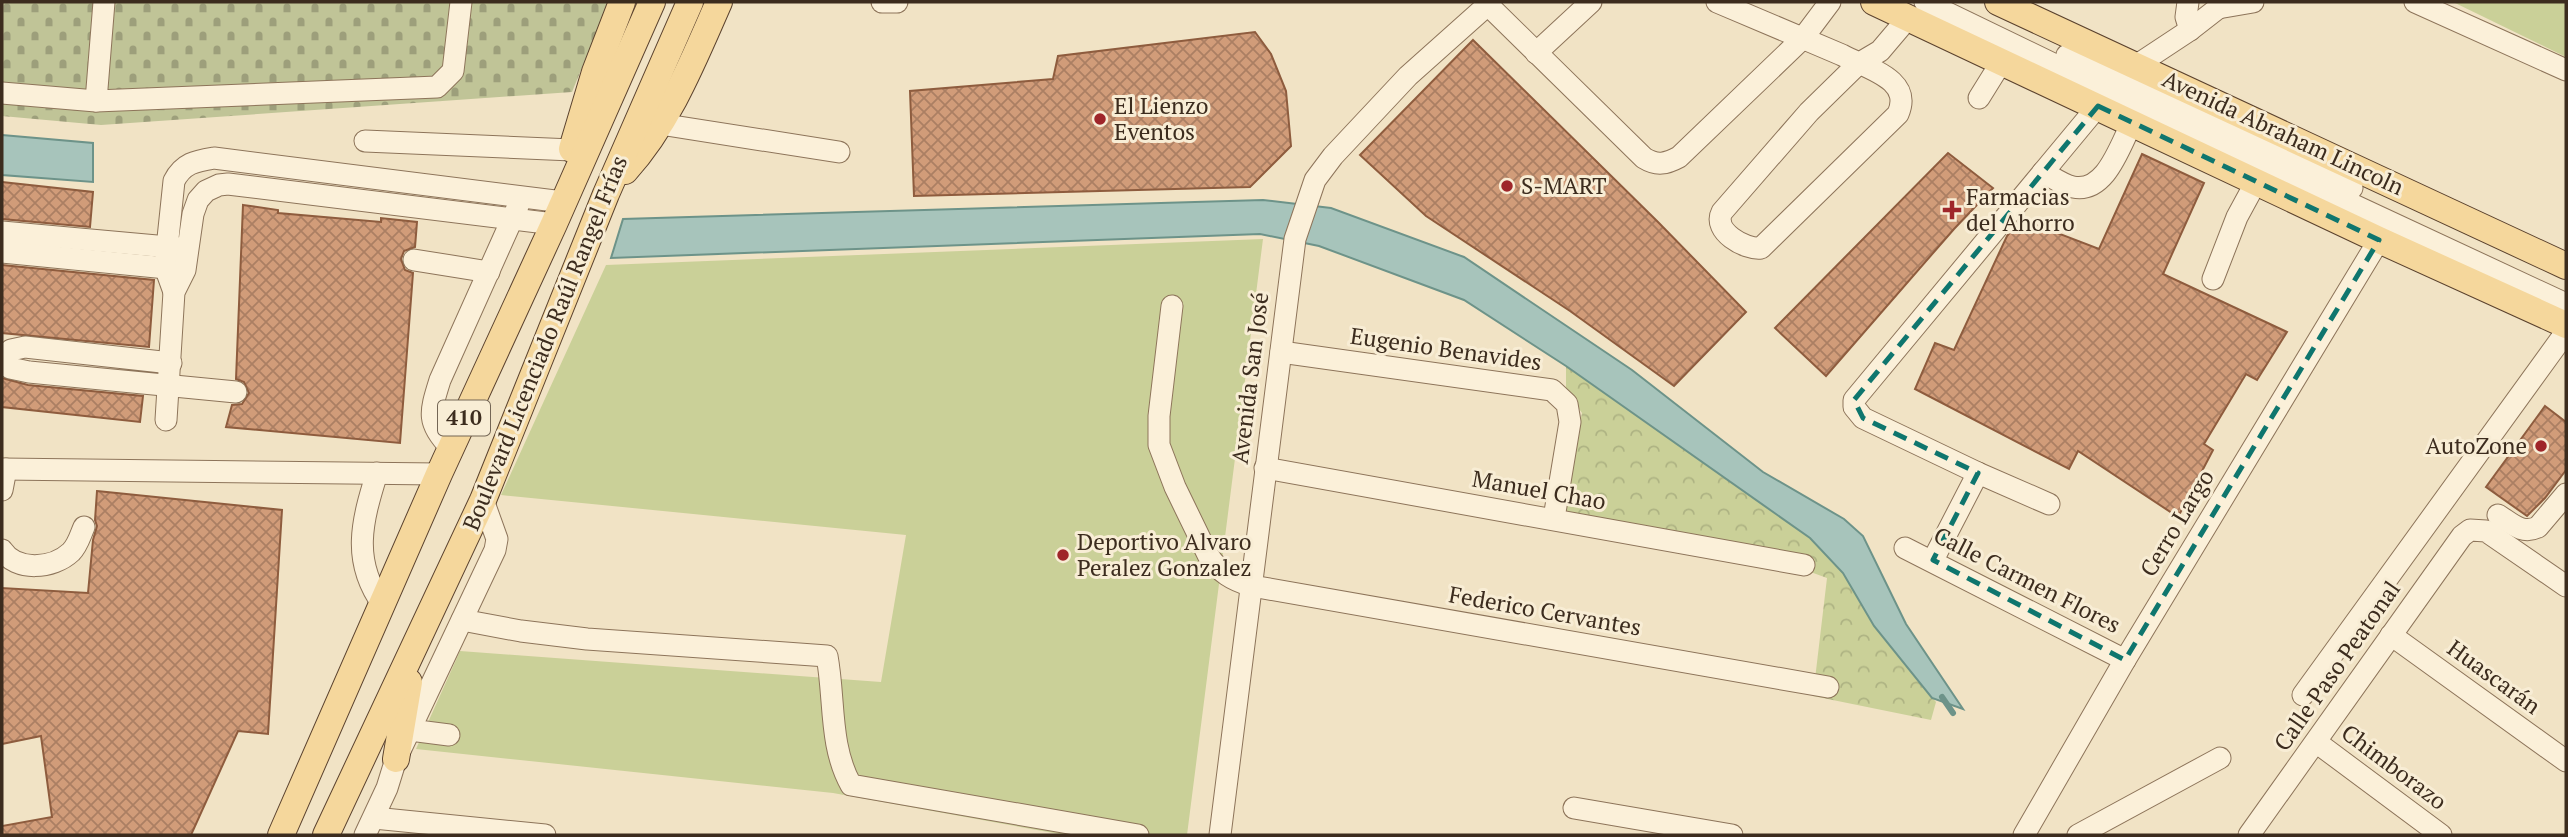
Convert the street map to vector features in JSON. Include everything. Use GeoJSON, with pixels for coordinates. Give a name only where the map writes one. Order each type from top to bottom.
{"type":"FeatureCollection","features":[{"type":"Feature","properties":{"kind":"main road"},"geometry":{"type":"LineString","coordinates":[[562,205],[572,150],[595,72],[622,2]]}},
{"type":"Feature","properties":{"kind":"main road","name":"Boulevard Licenciado Raúl Rangel Frías"},"geometry":{"type":"LineString","coordinates":[[281,835],[439,474],[652,2]]}},
{"type":"Feature","properties":{"kind":"main road","name":"Boulevard Licenciado Raúl Rangel Frías"},"geometry":{"type":"LineString","coordinates":[[326,835],[336,823],[483,500],[606,194],[691,2]]}},
{"type":"Feature","properties":{"kind":"main road"},"geometry":{"type":"LineString","coordinates":[[606,194],[639,156],[660,124],[685,78],[719,2]]}},
{"type":"Feature","properties":{"kind":"main road"},"geometry":{"type":"LineString","coordinates":[[1874,2],[1916,10],[2002,61],[2117,86],[2132,123],[2566,325]]}},
{"type":"Feature","properties":{"kind":"main road","name":"Avenida Abraham Lincoln"},"geometry":{"type":"LineString","coordinates":[[1998,2],[2117,86],[2566,266]]}},
{"type":"Feature","properties":{"kind":"main road"},"geometry":{"type":"LineString","coordinates":[[396,759],[414,650]]}},
{"type":"Feature","properties":{"kind":"street"},"geometry":{"type":"LineString","coordinates":[[96,101],[104,2]]}},
{"type":"Feature","properties":{"kind":"street"},"geometry":{"type":"LineString","coordinates":[[2,93],[96,101],[437,87],[453,71],[461,2]]}},
{"type":"Feature","properties":{"kind":"street"},"geometry":{"type":"LineString","coordinates":[[882,2],[897,2]]}},
{"type":"Feature","properties":{"kind":"street"},"geometry":{"type":"LineString","coordinates":[[1536,53],[1591,2]]}},
{"type":"Feature","properties":{"kind":"street"},"geometry":{"type":"LineString","coordinates":[[1717,2],[1802,38],[1858,64],[1893,81],[1899,87],[1902,103],[1898,114],[1761,248],[1743,246],[1721,228],[1719,217],[1722,212],[1809,112],[1858,64],[1880,51],[1916,10],[2117,86],[2566,288]]}},
{"type":"Feature","properties":{"kind":"street"},"geometry":{"type":"LineString","coordinates":[[1489,3],[1536,53],[1644,158],[1653,164],[1666,164],[1679,157],[1802,38],[1830,2]]}},
{"type":"Feature","properties":{"kind":"street"},"geometry":{"type":"LineString","coordinates":[[1955,2],[2117,86],[2566,304]]}},
{"type":"Feature","properties":{"kind":"street"},"geometry":{"type":"LineString","coordinates":[[2189,2],[2186,17],[2190,30]]}},
{"type":"Feature","properties":{"kind":"street"},"geometry":{"type":"LineString","coordinates":[[2049,504],[1857,414],[1854,400],[2117,86],[2222,5],[2246,5],[2253,2]]}},
{"type":"Feature","properties":{"kind":"street"},"geometry":{"type":"LineString","coordinates":[[2415,2],[2566,70]]}},
{"type":"Feature","properties":{"kind":"street","name":"Avenida San José"},"geometry":{"type":"LineString","coordinates":[[1220,835],[1295,239],[1315,180],[1333,156],[1408,76],[1489,3]]}},
{"type":"Feature","properties":{"kind":"street"},"geometry":{"type":"LineString","coordinates":[[1979,98],[2002,61]]}},
{"type":"Feature","properties":{"kind":"street"},"geometry":{"type":"LineString","coordinates":[[2043,172],[2073,187],[2088,187],[2102,179],[2132,123]]}},
{"type":"Feature","properties":{"kind":"street"},"geometry":{"type":"LineString","coordinates":[[660,124],[839,152]]}},
{"type":"Feature","properties":{"kind":"street"},"geometry":{"type":"LineString","coordinates":[[365,141],[572,150]]}},
{"type":"Feature","properties":{"kind":"street"},"geometry":{"type":"LineString","coordinates":[[166,419],[176,258],[174,181],[180,171],[193,161],[214,158],[521,197],[562,205]]}},
{"type":"Feature","properties":{"kind":"street"},"geometry":{"type":"LineString","coordinates":[[2213,279],[2237,218],[2256,181]]}},
{"type":"Feature","properties":{"kind":"street"},"geometry":{"type":"LineString","coordinates":[[176,258],[198,201],[205,191],[228,184],[512,219],[562,205]]}},
{"type":"Feature","properties":{"kind":"street"},"geometry":{"type":"LineString","coordinates":[[451,449],[436,434],[433,427],[432,413],[440,380],[521,197]]}},
{"type":"Feature","properties":{"kind":"street"},"geometry":{"type":"LineString","coordinates":[[2,232],[176,258]]}},
{"type":"Feature","properties":{"kind":"street","name":"Cerro Largo"},"geometry":{"type":"LineString","coordinates":[[2024,835],[2125,660],[2379,240]]}},
{"type":"Feature","properties":{"kind":"street"},"geometry":{"type":"LineString","coordinates":[[2,252],[176,258]]}},
{"type":"Feature","properties":{"kind":"street"},"geometry":{"type":"LineString","coordinates":[[414,260],[489,272]]}},
{"type":"Feature","properties":{"kind":"street","name":"Federico Cervantes"},"geometry":{"type":"LineString","coordinates":[[1172,306],[1158,424],[1159,445],[1175,487],[1208,555],[1231,580],[1252,586],[1828,687]]}},
{"type":"Feature","properties":{"kind":"street"},"geometry":{"type":"LineString","coordinates":[[2302,695],[2566,332]]}},
{"type":"Feature","properties":{"kind":"street"},"geometry":{"type":"LineString","coordinates":[[171,363],[25,347],[11,350],[4,360],[10,368],[29,372],[236,392]]}},
{"type":"Feature","properties":{"kind":"street","name":"Eugenio Benavides"},"geometry":{"type":"LineString","coordinates":[[1281,352],[1552,390],[1567,404],[1570,422],[1554,518]]}},
{"type":"Feature","properties":{"kind":"street","name":"Manuel Chao"},"geometry":{"type":"LineString","coordinates":[[1265,468],[1804,565]]}},
{"type":"Feature","properties":{"kind":"street"},"geometry":{"type":"LineString","coordinates":[[2,490],[4,469],[439,474]]}},
{"type":"Feature","properties":{"kind":"street"},"geometry":{"type":"LineString","coordinates":[[377,473],[363,526],[363,561],[371,589],[383,605]]}},
{"type":"Feature","properties":{"kind":"street"},"geometry":{"type":"LineString","coordinates":[[1933,561],[1978,473]]}},
{"type":"Feature","properties":{"kind":"street"},"geometry":{"type":"LineString","coordinates":[[2498,515],[2525,531],[2533,530],[2566,494]]}},
{"type":"Feature","properties":{"kind":"street"},"geometry":{"type":"LineString","coordinates":[[483,500],[497,539],[495,550],[396,759],[369,827],[545,835]]}},
{"type":"Feature","properties":{"kind":"street"},"geometry":{"type":"LineString","coordinates":[[2,550],[10,561],[26,565],[55,562],[69,554],[77,544],[84,527]]}},
{"type":"Feature","properties":{"kind":"street","name":"Calle Paso Peatonal"},"geometry":{"type":"LineString","coordinates":[[2249,835],[2458,540],[2470,530],[2486,531],[2566,586]]}},
{"type":"Feature","properties":{"kind":"street","name":"Calle Carmen Flores"},"geometry":{"type":"LineString","coordinates":[[1905,548],[2125,660]]}},
{"type":"Feature","properties":{"kind":"street"},"geometry":{"type":"LineString","coordinates":[[462,620],[587,639],[827,656],[836,744],[843,771],[851,785],[1138,835]]}},
{"type":"Feature","properties":{"kind":"street","name":"Huascarán"},"geometry":{"type":"LineString","coordinates":[[2391,635],[2566,761]]}},
{"type":"Feature","properties":{"kind":"street"},"geometry":{"type":"LineString","coordinates":[[410,730],[449,735]]}},
{"type":"Feature","properties":{"kind":"street","name":"Chimborazo"},"geometry":{"type":"LineString","coordinates":[[2315,742],[2441,835]]}},
{"type":"Feature","properties":{"kind":"street"},"geometry":{"type":"LineString","coordinates":[[2078,835],[2220,758]]}},
{"type":"Feature","properties":{"kind":"street"},"geometry":{"type":"LineString","coordinates":[[1573,808],[1732,835]]}},
{"type":"Feature","properties":{"kind":"highlighted area"},"geometry":{"type":"Polygon","coordinates":[[[2098,106],[2379,240],[2125,660],[1933,560],[1978,473],[1863,418],[1854,400],[2098,106]]]}},
{"type":"Feature","properties":{"kind":"green space"},"geometry":{"type":"Polygon","coordinates":[[[2,2],[609,2],[572,92],[101,125],[2,116],[2,2]]]}},
{"type":"Feature","properties":{"kind":"green space"},"geometry":{"type":"Polygon","coordinates":[[[2453,2],[2566,2],[2566,57],[2453,2]]]}},
{"type":"Feature","properties":{"kind":"green space","name":"Deportivo Alvaro Peralez Gonzalez"},"geometry":{"type":"Polygon","coordinates":[[[1263,239],[1187,835],[1065,835],[833,793],[416,749],[460,651],[881,682],[906,535],[501,495],[606,265],[1263,239]]]}},
{"type":"Feature","properties":{"kind":"green space"},"geometry":{"type":"Polygon","coordinates":[[[1566,366],[1810,538],[1843,573],[1874,626],[1936,702],[1931,720],[1813,696],[1827,578],[1805,570],[1561,513],[1582,413],[1566,391],[1566,366]]]}},
{"type":"Feature","properties":{"kind":"water"},"geometry":{"type":"Polygon","coordinates":[[[2,135],[93,143],[93,182],[2,175],[2,135]]]}},
{"type":"Feature","properties":{"kind":"water"},"geometry":{"type":"Polygon","coordinates":[[[1263,200],[1331,208],[1464,257],[1632,370],[1763,472],[1844,519],[1863,536],[1906,624],[1963,709],[1932,698],[1874,626],[1843,573],[1810,538],[1566,366],[1464,300],[1319,246],[1260,234],[611,258],[623,219],[1263,200]]]}},
{"type":"Feature","properties":{"kind":"building","name":"El Lienzo Eventos"},"geometry":{"type":"Polygon","coordinates":[[[1255,32],[1271,54],[1286,91],[1291,146],[1250,187],[914,196],[910,91],[1053,79],[1058,56],[1255,32]]]}},
{"type":"Feature","properties":{"kind":"building","name":"S-MART"},"geometry":{"type":"Polygon","coordinates":[[[1473,40],[1746,312],[1674,386],[1570,311],[1426,216],[1360,155],[1473,40]]]}},
{"type":"Feature","properties":{"kind":"building"},"geometry":{"type":"Polygon","coordinates":[[[1948,153],[1993,188],[1826,376],[1775,328],[1948,153]]]}},
{"type":"Feature","properties":{"kind":"building"},"geometry":{"type":"Polygon","coordinates":[[[2142,154],[2204,183],[2163,274],[2287,332],[2257,380],[2246,374],[2204,444],[2213,450],[2178,517],[2078,451],[2069,469],[1915,389],[1935,343],[1954,350],[2007,236],[2021,219],[2099,249],[2142,154]]]}},
{"type":"Feature","properties":{"kind":"building"},"geometry":{"type":"Polygon","coordinates":[[[2,182],[93,192],[90,227],[2,219],[2,182]]]}},
{"type":"Feature","properties":{"kind":"building"},"geometry":{"type":"Polygon","coordinates":[[[243,205],[278,210],[278,213],[381,222],[381,218],[417,222],[415,247],[404,251],[401,259],[405,270],[413,273],[400,443],[226,427],[232,405],[242,404],[249,393],[244,382],[236,379],[243,205]]]}},
{"type":"Feature","properties":{"kind":"building"},"geometry":{"type":"Polygon","coordinates":[[[2,265],[154,280],[149,347],[2,333],[2,265]]]}},
{"type":"Feature","properties":{"kind":"building"},"geometry":{"type":"Polygon","coordinates":[[[2,378],[28,385],[143,396],[140,422],[2,407],[2,378]]]}},
{"type":"Feature","properties":{"kind":"building","name":"AutoZone"},"geometry":{"type":"Polygon","coordinates":[[[2545,406],[2566,422],[2566,470],[2527,516],[2486,487],[2545,406]]]}},
{"type":"Feature","properties":{"kind":"building"},"geometry":{"type":"Polygon","coordinates":[[[97,491],[282,510],[268,734],[238,731],[191,835],[2,835],[2,826],[52,817],[41,736],[2,744],[2,588],[88,593],[93,540],[97,526],[97,491]]]}},
{"type":"Feature","properties":{"kind":"waterway"},"geometry":{"type":"LineString","coordinates":[[1942,697],[1953,713]]}},
{"type":"Feature","properties":{"kind":"place","name":"El Lienzo Eventos"},"geometry":{"type":"Point","coordinates":[1100,119]}},
{"type":"Feature","properties":{"kind":"place","name":"S-MART"},"geometry":{"type":"Point","coordinates":[1507,186]}},
{"type":"Feature","properties":{"kind":"place","name":"Farmacias del Ahorro"},"geometry":{"type":"Point","coordinates":[1952,210]}},
{"type":"Feature","properties":{"kind":"place","name":"AutoZone"},"geometry":{"type":"Point","coordinates":[2541,446]}},
{"type":"Feature","properties":{"kind":"place","name":"Deportivo Alvaro Peralez Gonzalez"},"geometry":{"type":"Point","coordinates":[1063,555]}}]}
